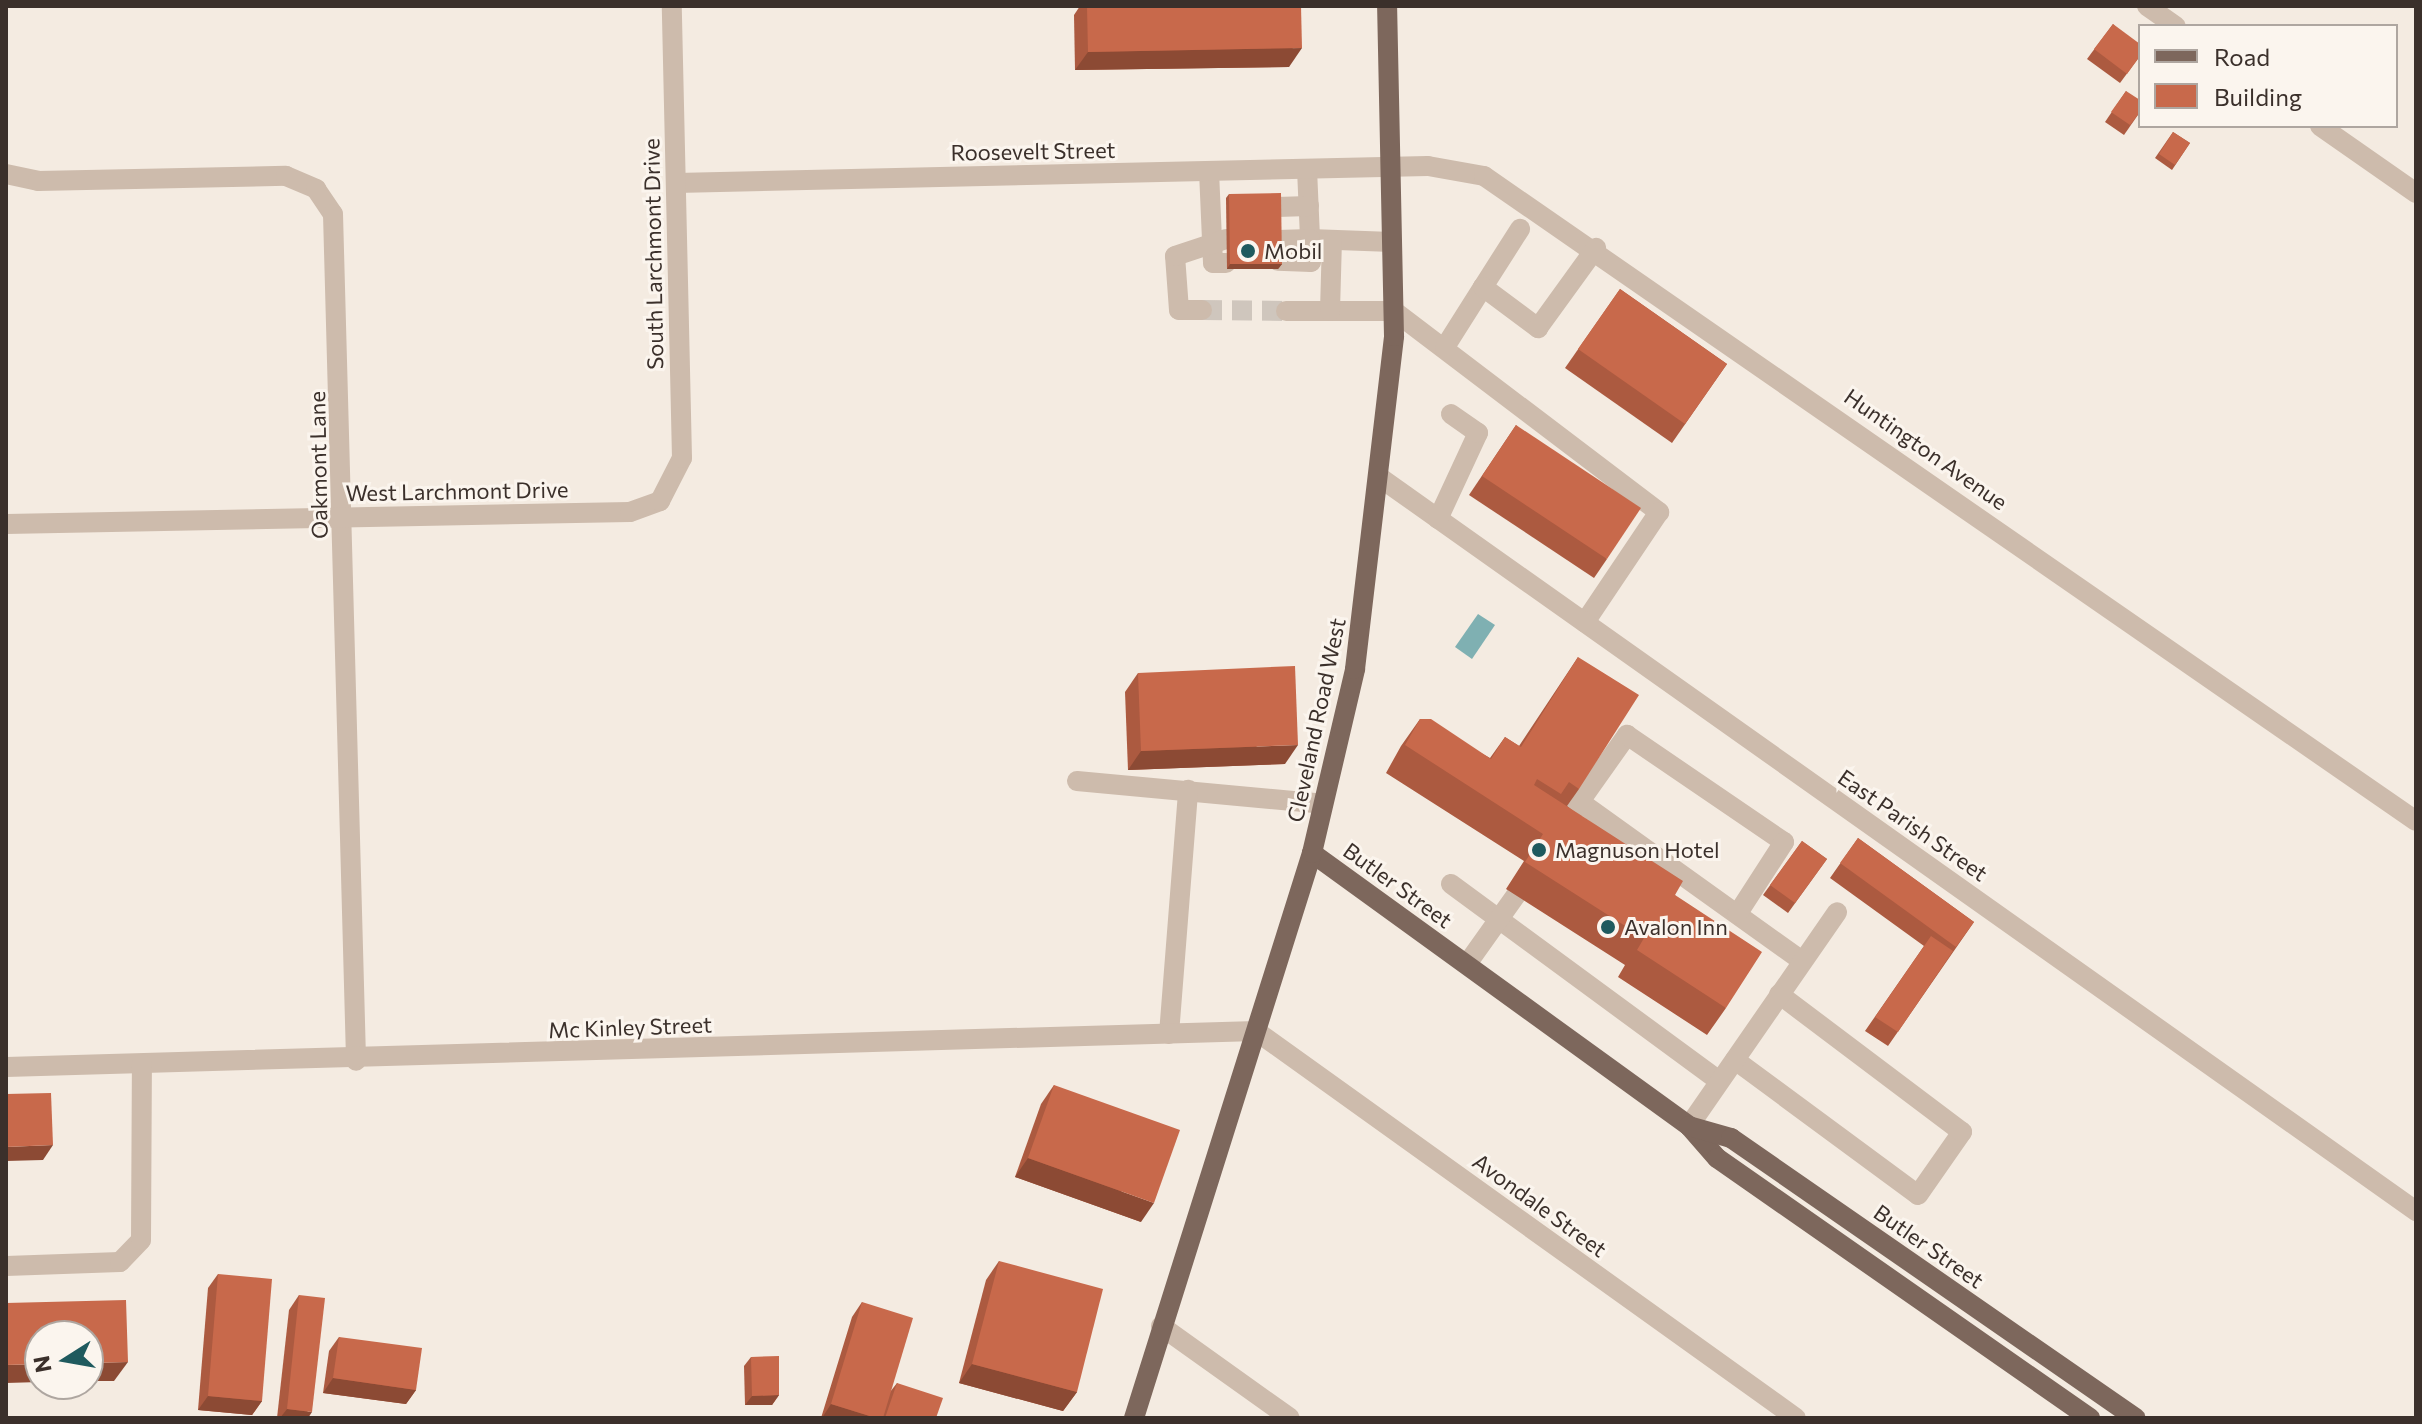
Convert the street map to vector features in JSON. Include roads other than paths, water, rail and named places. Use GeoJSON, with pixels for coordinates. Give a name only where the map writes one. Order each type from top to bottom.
{"type":"FeatureCollection","features":[{"type":"Feature","properties":{"kind":"main road","name":"Cleveland Road West"},"geometry":{"type":"LineString","coordinates":[[1134,1418],[1312,853],[1355,669],[1382,479],[1394,311],[1387,6]]}},
{"type":"Feature","properties":{"kind":"main road","name":"Butler Street"},"geometry":{"type":"LineString","coordinates":[[1312,853],[1689,1126],[1717,1158],[2090,1418]]}},
{"type":"Feature","properties":{"kind":"main road","name":"Butler Street"},"geometry":{"type":"LineString","coordinates":[[1689,1126],[1731,1138],[2135,1418]]}},
{"type":"Feature","properties":{"kind":"street","name":"South Larchmont Drive"},"geometry":{"type":"LineString","coordinates":[[665,497],[682,458],[672,6]]}},
{"type":"Feature","properties":{"kind":"street"},"geometry":{"type":"LineString","coordinates":[[2147,6],[2173,24]]}},
{"type":"Feature","properties":{"kind":"street"},"geometry":{"type":"LineString","coordinates":[[2323,128],[2416,193]]}},
{"type":"Feature","properties":{"kind":"street","name":"Roosevelt Street"},"geometry":{"type":"LineString","coordinates":[[676,183],[1390,167]]}},
{"type":"Feature","properties":{"kind":"street","name":"Huntington Avenue"},"geometry":{"type":"LineString","coordinates":[[1390,167],[1484,176],[1596,248],[2416,821]]}},
{"type":"Feature","properties":{"kind":"street"},"geometry":{"type":"LineString","coordinates":[[1307,169],[1310,239]]}},
{"type":"Feature","properties":{"kind":"street"},"geometry":{"type":"LineString","coordinates":[[1209,171],[1218,210],[1218,240],[1213,263],[1226,263]]}},
{"type":"Feature","properties":{"kind":"street","name":"Oakmont Lane"},"geometry":{"type":"LineString","coordinates":[[6,174],[38,181],[286,176],[321,194],[336,237],[356,1061]]}},
{"type":"Feature","properties":{"kind":"street"},"geometry":{"type":"LineString","coordinates":[[1277,207],[1309,206]]}},
{"type":"Feature","properties":{"kind":"street"},"geometry":{"type":"LineString","coordinates":[[1445,347],[1520,229]]}},
{"type":"Feature","properties":{"kind":"street"},"geometry":{"type":"LineString","coordinates":[[1278,250],[1310,239],[1392,242]]}},
{"type":"Feature","properties":{"kind":"street"},"geometry":{"type":"LineString","coordinates":[[1202,310],[1179,310],[1175,256],[1218,240]]}},
{"type":"Feature","properties":{"kind":"street"},"geometry":{"type":"LineString","coordinates":[[1330,311],[1332,240]]}},
{"type":"Feature","properties":{"kind":"street"},"geometry":{"type":"LineString","coordinates":[[1483,287],[1538,328],[1596,248]]}},
{"type":"Feature","properties":{"kind":"street"},"geometry":{"type":"LineString","coordinates":[[1286,311],[1394,311],[1659,512],[1585,622]]}},
{"type":"Feature","properties":{"kind":"street"},"geometry":{"type":"LineString","coordinates":[[1438,519],[1478,433],[1451,414]]}},
{"type":"Feature","properties":{"kind":"street","name":"East Parish Street"},"geometry":{"type":"LineString","coordinates":[[1382,479],[2416,1211]]}},
{"type":"Feature","properties":{"kind":"street","name":"West Larchmont Drive"},"geometry":{"type":"LineString","coordinates":[[6,524],[630,512],[665,497]]}},
{"type":"Feature","properties":{"kind":"street"},"geometry":{"type":"LineString","coordinates":[[1555,838],[1627,735],[1784,842],[1738,913]]}},
{"type":"Feature","properties":{"kind":"street"},"geometry":{"type":"LineString","coordinates":[[1077,781],[1323,804]]}},
{"type":"Feature","properties":{"kind":"street"},"geometry":{"type":"LineString","coordinates":[[1169,1034],[1188,790]]}},
{"type":"Feature","properties":{"kind":"street"},"geometry":{"type":"LineString","coordinates":[[1580,802],[1802,961]]}},
{"type":"Feature","properties":{"kind":"street"},"geometry":{"type":"LineString","coordinates":[[1451,884],[1719,1081]]}},
{"type":"Feature","properties":{"kind":"street"},"geometry":{"type":"LineString","coordinates":[[1467,964],[1516,895]]}},
{"type":"Feature","properties":{"kind":"street"},"geometry":{"type":"LineString","coordinates":[[1689,1126],[1837,912]]}},
{"type":"Feature","properties":{"kind":"street"},"geometry":{"type":"LineString","coordinates":[[1735,1060],[1918,1195],[1962,1132],[1779,994]]}},
{"type":"Feature","properties":{"kind":"street","name":"Mc Kinley Street"},"geometry":{"type":"LineString","coordinates":[[6,1067],[356,1061],[1256,1031]]}},
{"type":"Feature","properties":{"kind":"street","name":"Avondale Street"},"geometry":{"type":"LineString","coordinates":[[1256,1031],[1796,1418]]}},
{"type":"Feature","properties":{"kind":"street"},"geometry":{"type":"LineString","coordinates":[[6,1266],[120,1262],[141,1240],[142,1064]]}},
{"type":"Feature","properties":{"kind":"street"},"geometry":{"type":"LineString","coordinates":[[1161,1326],[1290,1418]]}},
{"type":"Feature","properties":{"kind":"water"},"geometry":{"type":"Polygon","coordinates":[[[1478,614],[1495,625],[1472,659],[1455,647],[1478,614]]]}},
{"type":"Feature","properties":{"kind":"tunnel"},"geometry":{"type":"LineString","coordinates":[[1202,310],[1286,311]]}},
{"type":"Feature","properties":{"kind":"place","name":"Mobil"},"geometry":{"type":"Point","coordinates":[1248,251]}},
{"type":"Feature","properties":{"kind":"place","name":"Magnuson Hotel"},"geometry":{"type":"Point","coordinates":[1539,850]}},
{"type":"Feature","properties":{"kind":"place","name":"Avalon Inn"},"geometry":{"type":"Point","coordinates":[1608,927]}}]}
